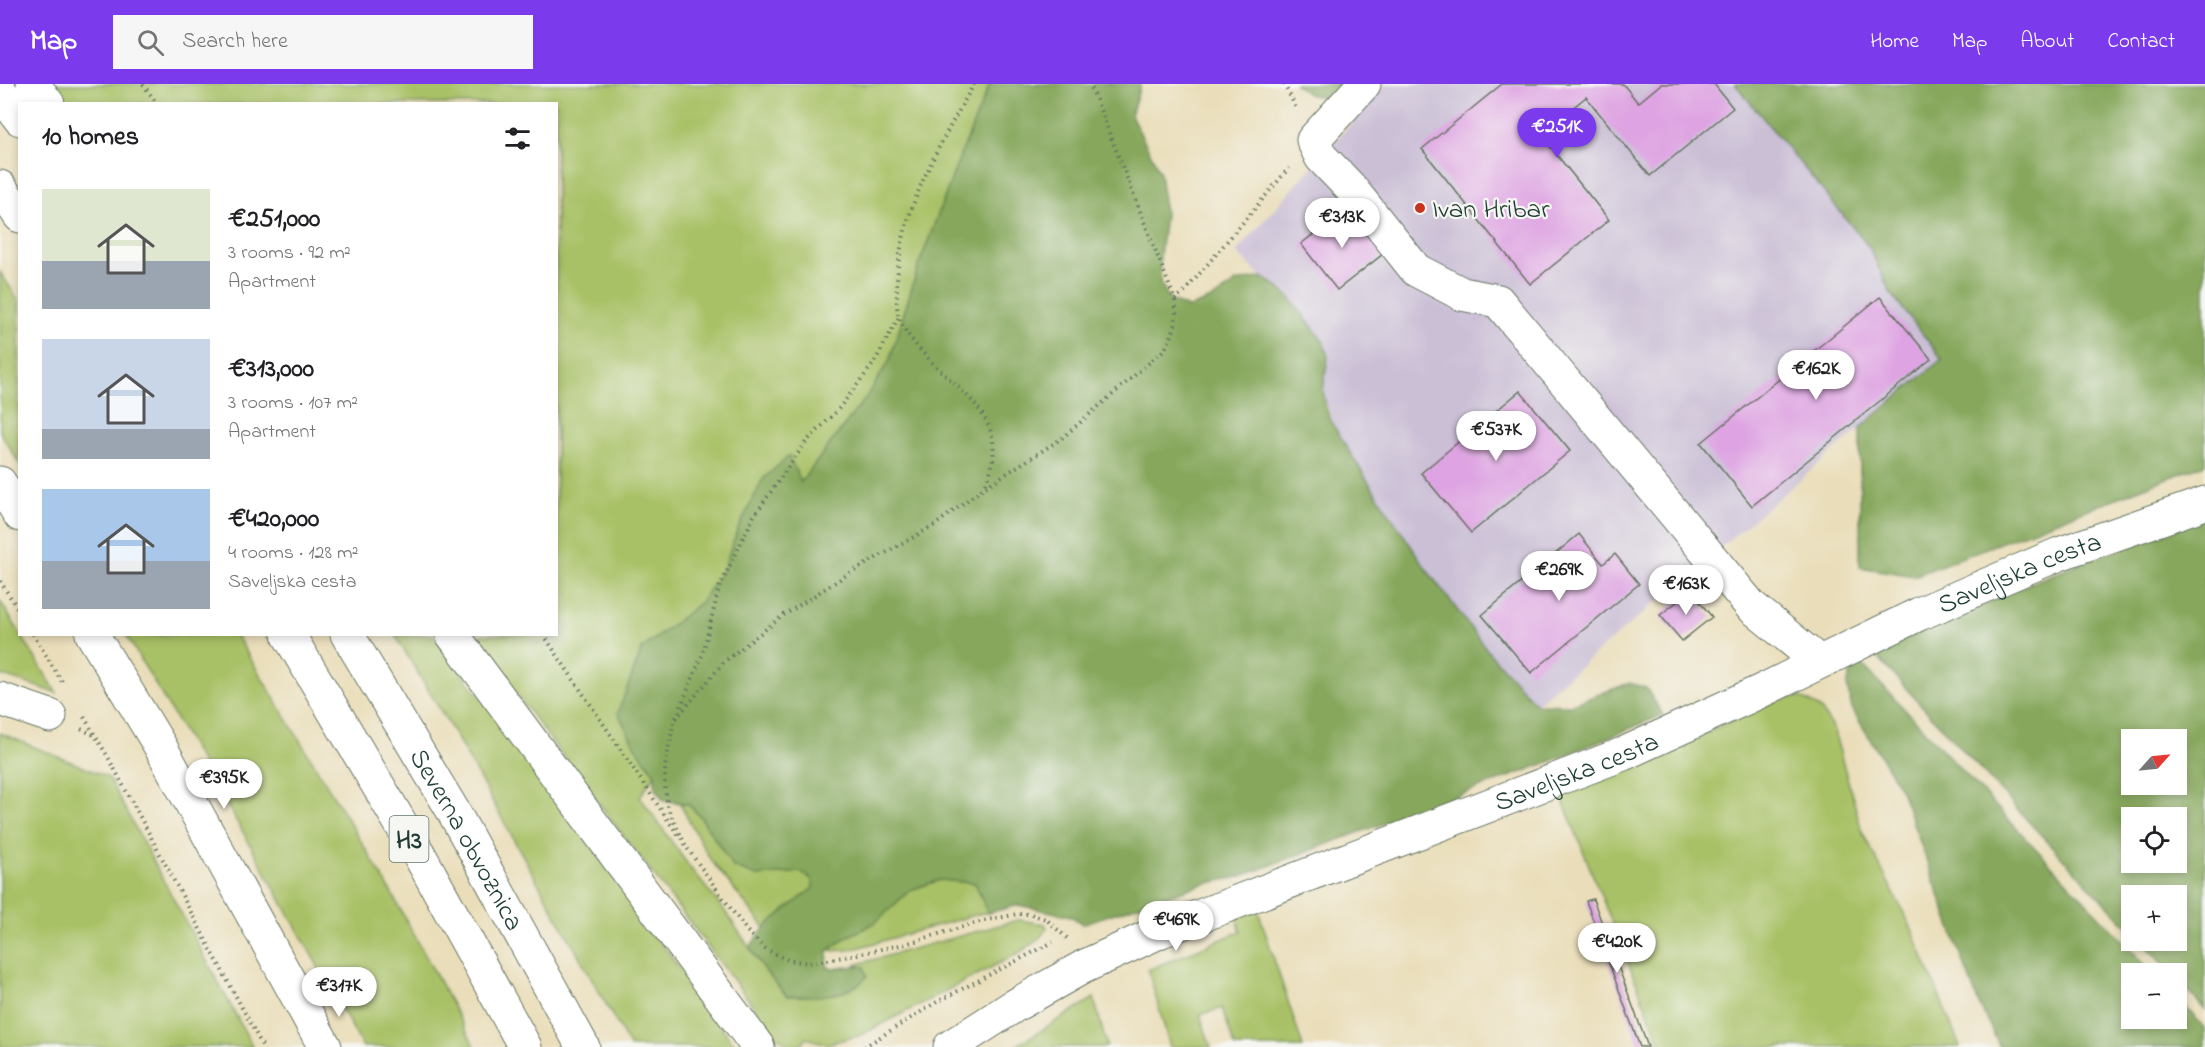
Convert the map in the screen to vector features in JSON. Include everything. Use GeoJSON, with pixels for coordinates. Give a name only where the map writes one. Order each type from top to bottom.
{"type":"FeatureCollection","features":[{"type":"Feature","properties":{"kind":"main road"},"geometry":{"type":"LineString","coordinates":[[33,84],[46,102]]}},
{"type":"Feature","properties":{"kind":"main road"},"geometry":{"type":"LineString","coordinates":[[1364,84],[1313,140],[1321,157],[1349,186],[1416,270],[1462,294],[1498,301],[1751,606],[1819,663]]}},
{"type":"Feature","properties":{"kind":"main road"},"geometry":{"type":"LineString","coordinates":[[0,91],[18,116]]}},
{"type":"Feature","properties":{"kind":"main road"},"geometry":{"type":"LineString","coordinates":[[0,187],[18,213]]}},
{"type":"Feature","properties":{"kind":"main road"},"geometry":{"type":"LineString","coordinates":[[0,483],[18,512]]}},
{"type":"Feature","properties":{"kind":"main road","name":"Saveljska cesta"},"geometry":{"type":"LineString","coordinates":[[950,1047],[1014,1006],[1083,967],[1161,931],[1623,754],[1919,614],[2059,554],[2205,503]]}},
{"type":"Feature","properties":{"kind":"main road"},"geometry":{"type":"LineString","coordinates":[[93,636],[160,746],[325,1047]]}},
{"type":"Feature","properties":{"kind":"main road","name":"Severna obvoznica"},"geometry":{"type":"LineString","coordinates":[[289,636],[420,856],[525,1047]]}},
{"type":"Feature","properties":{"kind":"main road","name":"Severna obvoznica"},"geometry":{"type":"LineString","coordinates":[[348,636],[452,808],[583,1047]]}},
{"type":"Feature","properties":{"kind":"main road"},"geometry":{"type":"LineString","coordinates":[[453,636],[758,1047]]}},
{"type":"Feature","properties":{"kind":"main road"},"geometry":{"type":"LineString","coordinates":[[0,699],[50,716]]}},
{"type":"Feature","properties":{"kind":"path"},"geometry":{"type":"LineString","coordinates":[[143,84],[156,102]]}},
{"type":"Feature","properties":{"kind":"path"},"geometry":{"type":"LineString","coordinates":[[974,84],[942,141],[910,212],[898,264],[899,317],[911,340],[978,406],[991,428],[995,449],[992,469],[985,487]]}},
{"type":"Feature","properties":{"kind":"path"},"geometry":{"type":"LineString","coordinates":[[674,721],[725,661],[784,615],[848,574],[935,525],[985,487],[1061,439],[1165,349],[1174,334],[1178,317],[1175,300],[1090,84]]}},
{"type":"Feature","properties":{"kind":"path"},"geometry":{"type":"LineString","coordinates":[[1175,300],[1313,140]]}},
{"type":"Feature","properties":{"kind":"path"},"geometry":{"type":"LineString","coordinates":[[687,848],[669,811],[665,791],[665,767],[674,721],[703,653],[719,588],[754,516],[806,442],[837,411],[874,363],[899,317]]}},
{"type":"Feature","properties":{"kind":"path"},"geometry":{"type":"LineString","coordinates":[[0,581],[18,609]]}},
{"type":"Feature","properties":{"kind":"path"},"geometry":{"type":"LineString","coordinates":[[34,636],[64,685]]}},
{"type":"Feature","properties":{"kind":"path"},"geometry":{"type":"LineString","coordinates":[[544,636],[687,848],[747,931],[764,948],[788,960],[810,963],[905,944],[983,921],[1030,914],[1046,919],[1066,936],[1083,967]]}},
{"type":"Feature","properties":{"kind":"path"},"geometry":{"type":"LineString","coordinates":[[83,716],[108,757],[263,1047]]}},
{"type":"Feature","properties":{"kind":"shaded area"},"geometry":{"type":"Polygon","coordinates":[[[1386,84],[1735,84],[1869,247],[1890,292],[1942,359],[1536,704],[1491,655],[1427,570],[1333,425],[1323,391],[1328,357],[1323,341],[1291,299],[1277,286],[1262,277],[1236,252],[1386,84]]]}},
{"type":"Feature","properties":{"kind":"green space"},"geometry":{"type":"Polygon","coordinates":[[[52,84],[990,84],[919,265],[889,362],[867,396],[801,482],[738,529],[724,568],[700,603],[642,649],[618,713],[635,746],[655,774],[640,797],[691,869],[725,911],[765,971],[787,996],[864,967],[854,965],[1018,920],[1045,924],[1047,928],[1038,940],[1019,953],[861,1035],[827,1044],[806,1038],[800,1045],[791,1046],[778,1037],[767,1024],[472,636],[558,636],[558,102],[66,102],[52,84]]]}},
{"type":"Feature","properties":{"kind":"green space"},"geometry":{"type":"Polygon","coordinates":[[[990,84],[1141,84],[1131,115],[1160,172],[1165,214],[1160,256],[1160,282],[1170,300],[1188,308],[1214,298],[1236,282],[1262,277],[1277,286],[1291,299],[1323,341],[1328,357],[1323,391],[1327,411],[1333,425],[1427,570],[1491,655],[1536,704],[1570,705],[1629,683],[1646,688],[1663,715],[1546,763],[1239,877],[1203,884],[1082,924],[1071,916],[1018,905],[988,913],[975,883],[940,880],[910,890],[875,923],[845,938],[828,951],[827,967],[864,967],[867,976],[860,983],[851,989],[831,995],[787,996],[765,971],[750,948],[770,923],[813,888],[812,879],[800,872],[757,876],[733,867],[700,816],[688,804],[663,800],[655,787],[655,774],[635,746],[618,713],[642,649],[700,603],[724,568],[738,529],[763,479],[789,456],[801,482],[867,396],[889,362],[919,265],[990,84]]]}},
{"type":"Feature","properties":{"kind":"green space"},"geometry":{"type":"Polygon","coordinates":[[[1295,84],[1350,84],[1329,99],[1308,94],[1295,84]]]}},
{"type":"Feature","properties":{"kind":"green space"},"geometry":{"type":"Polygon","coordinates":[[[1735,84],[2205,84],[2205,464],[1914,576],[1860,567],[1860,428],[1942,359],[1890,292],[1869,247],[1735,84]]]}},
{"type":"Feature","properties":{"kind":"green space"},"geometry":{"type":"Polygon","coordinates":[[[0,272],[18,299],[18,461],[0,432],[0,272]]]}},
{"type":"Feature","properties":{"kind":"green space"},"geometry":{"type":"Polygon","coordinates":[[[2205,518],[2205,1010],[2187,989],[2187,963],[2163,963],[2151,951],[2187,951],[2187,885],[2121,885],[2121,919],[1878,658],[1876,651],[2064,569],[2205,518]]]}},
{"type":"Feature","properties":{"kind":"green space"},"geometry":{"type":"Polygon","coordinates":[[[0,601],[18,630],[18,636],[22,636],[57,693],[0,675],[0,601]]]}},
{"type":"Feature","properties":{"kind":"green space"},"geometry":{"type":"Polygon","coordinates":[[[127,636],[237,636],[385,881],[475,1047],[363,1047],[243,832],[127,636]]]}},
{"type":"Feature","properties":{"kind":"green space"},"geometry":{"type":"Polygon","coordinates":[[[396,636],[434,636],[559,801],[736,1047],[630,1047],[453,731],[396,636]]]}},
{"type":"Feature","properties":{"kind":"green space"},"geometry":{"type":"Polygon","coordinates":[[[1860,662],[2121,939],[2121,951],[2132,951],[2144,963],[2121,963],[2121,1029],[2187,1029],[2187,1009],[2205,1028],[2205,1047],[2000,1047],[1978,1002],[1901,790],[1852,709],[1847,686],[1852,668],[1860,662]]]}},
{"type":"Feature","properties":{"kind":"green space"},"geometry":{"type":"Polygon","coordinates":[[[1801,697],[1821,709],[1834,731],[1862,831],[1912,929],[1960,1047],[1662,1047],[1561,796],[1777,700],[1801,697]]]}},
{"type":"Feature","properties":{"kind":"green space"},"geometry":{"type":"Polygon","coordinates":[[[0,733],[108,777],[253,1047],[0,1047],[0,733]]]}},
{"type":"Feature","properties":{"kind":"green space"},"geometry":{"type":"Polygon","coordinates":[[[680,804],[688,804],[700,816],[733,867],[757,876],[801,872],[812,879],[813,888],[765,928],[710,859],[680,804]]]}},
{"type":"Feature","properties":{"kind":"green space"},"geometry":{"type":"Polygon","coordinates":[[[940,880],[975,883],[988,913],[850,950],[828,951],[845,938],[875,923],[910,890],[940,880]]]}},
{"type":"Feature","properties":{"kind":"green space"},"geometry":{"type":"Polygon","coordinates":[[[1258,910],[1303,1047],[1235,1047],[1222,1008],[1200,1015],[1211,1047],[1170,1047],[1148,970],[1241,931],[1236,918],[1258,910]]]}},
{"type":"Feature","properties":{"kind":"green space"},"geometry":{"type":"Polygon","coordinates":[[[1094,998],[1107,1047],[1014,1047],[1094,998]]]}},
{"type":"Feature","properties":{"kind":"building"},"geometry":{"type":"Polygon","coordinates":[[[1502,84],[1623,84],[1638,103],[1661,84],[1714,84],[1733,108],[1650,176],[1586,97],[1540,134],[1609,220],[1530,284],[1422,149],[1502,84]]]}},
{"type":"Feature","properties":{"kind":"building"},"geometry":{"type":"Polygon","coordinates":[[[1347,208],[1383,254],[1337,290],[1301,244],[1347,208]]]}},
{"type":"Feature","properties":{"kind":"building"},"geometry":{"type":"Polygon","coordinates":[[[1880,297],[1931,359],[1752,506],[1701,443],[1880,297]]]}},
{"type":"Feature","properties":{"kind":"building"},"geometry":{"type":"Polygon","coordinates":[[[1520,391],[1570,451],[1471,533],[1421,473],[1520,391]]]}},
{"type":"Feature","properties":{"kind":"building"},"geometry":{"type":"Polygon","coordinates":[[[1579,534],[1603,564],[1615,554],[1639,584],[1531,673],[1482,615],[1579,534]]]}},
{"type":"Feature","properties":{"kind":"building"},"geometry":{"type":"Polygon","coordinates":[[[1691,591],[1712,617],[1682,641],[1660,615],[1691,591]]]}},
{"type":"Feature","properties":{"kind":"building"},"geometry":{"type":"Polygon","coordinates":[[[1593,899],[1648,1047],[1640,1047],[1586,901],[1593,899]]]}},
{"type":"Feature","properties":{"kind":"place","name":"Ivan Hribar"},"geometry":{"type":"Point","coordinates":[1420,208]}}]}
